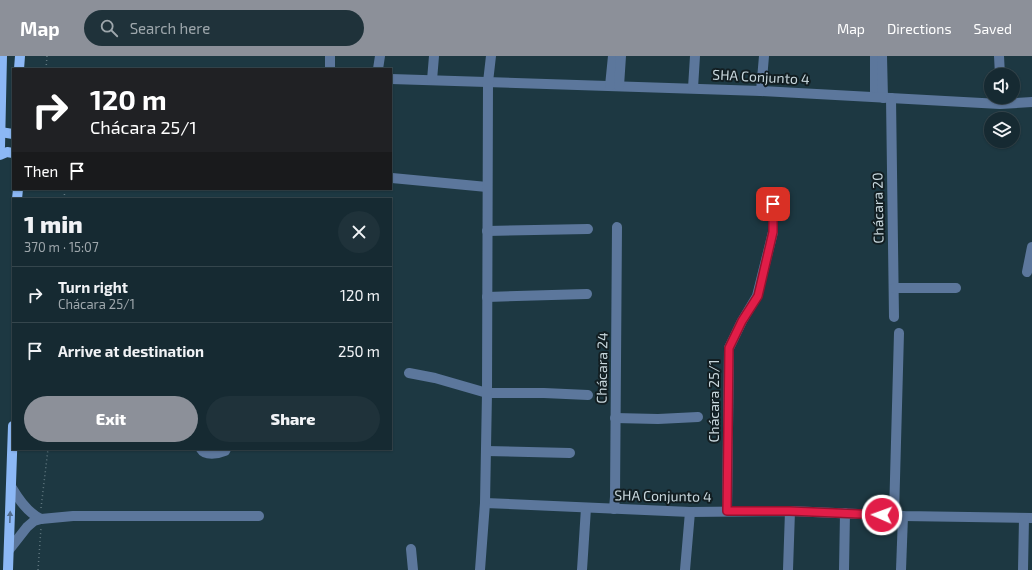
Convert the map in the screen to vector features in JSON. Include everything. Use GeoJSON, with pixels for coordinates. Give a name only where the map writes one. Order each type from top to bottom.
{"type":"FeatureCollection","features":[{"type":"Feature","properties":{"kind":"main road"},"geometry":{"type":"LineString","coordinates":[[19,68],[20,56]]}},
{"type":"Feature","properties":{"kind":"main road"},"geometry":{"type":"LineString","coordinates":[[0,148],[1,59]]}},
{"type":"Feature","properties":{"kind":"main road"},"geometry":{"type":"LineString","coordinates":[[0,132],[12,134]]}},
{"type":"Feature","properties":{"kind":"main road"},"geometry":{"type":"LineString","coordinates":[[0,155],[7,152],[12,153]]}},
{"type":"Feature","properties":{"kind":"main road"},"geometry":{"type":"LineString","coordinates":[[8,570],[13,450]]}},
{"type":"Feature","properties":{"kind":"street"},"geometry":{"type":"LineString","coordinates":[[330,56],[330,68]]}},
{"type":"Feature","properties":{"kind":"street"},"geometry":{"type":"LineString","coordinates":[[378,68],[380,56]]}},
{"type":"Feature","properties":{"kind":"street"},"geometry":{"type":"LineString","coordinates":[[432,80],[434,56]]}},
{"type":"Feature","properties":{"kind":"street"},"geometry":{"type":"LineString","coordinates":[[480,570],[485,503],[487,393],[488,82],[492,56]]}},
{"type":"Feature","properties":{"kind":"street"},"geometry":{"type":"LineString","coordinates":[[606,56],[611,86]]}},
{"type":"Feature","properties":{"kind":"street"},"geometry":{"type":"LineString","coordinates":[[611,86],[613,56]]}},
{"type":"Feature","properties":{"kind":"street"},"geometry":{"type":"LineString","coordinates":[[611,86],[621,56]]}},
{"type":"Feature","properties":{"kind":"street"},"geometry":{"type":"LineString","coordinates":[[693,88],[696,56]]}},
{"type":"Feature","properties":{"kind":"street"},"geometry":{"type":"LineString","coordinates":[[761,91],[764,56]]}},
{"type":"Feature","properties":{"kind":"street"},"geometry":{"type":"LineString","coordinates":[[875,56],[883,98]]}},
{"type":"Feature","properties":{"kind":"street"},"geometry":{"type":"LineString","coordinates":[[882,56],[883,98]]}},
{"type":"Feature","properties":{"kind":"street"},"geometry":{"type":"LineString","coordinates":[[999,56],[1000,68]]}},
{"type":"Feature","properties":{"kind":"street","name":"SHA Conjunto 4"},"geometry":{"type":"LineString","coordinates":[[392,80],[693,88],[883,98],[984,100]]}},
{"type":"Feature","properties":{"kind":"street","name":"Chácara 20"},"geometry":{"type":"LineString","coordinates":[[883,98],[894,288],[894,317]]}},
{"type":"Feature","properties":{"kind":"street","name":"SHA Conjunto 4"},"geometry":{"type":"LineString","coordinates":[[1020,101],[1032,102]]}},
{"type":"Feature","properties":{"kind":"street"},"geometry":{"type":"LineString","coordinates":[[392,178],[487,187]]}},
{"type":"Feature","properties":{"kind":"street","name":"Chácara 25/1"},"geometry":{"type":"LineString","coordinates":[[727,511],[729,348],[742,321],[758,296],[773,232],[773,204]]}},
{"type":"Feature","properties":{"kind":"street","name":"Chácara 24"},"geometry":{"type":"LineString","coordinates":[[614,509],[617,227]]}},
{"type":"Feature","properties":{"kind":"street"},"geometry":{"type":"LineString","coordinates":[[487,231],[588,228]]}},
{"type":"Feature","properties":{"kind":"street"},"geometry":{"type":"LineString","coordinates":[[1027,272],[1032,246]]}},
{"type":"Feature","properties":{"kind":"street"},"geometry":{"type":"LineString","coordinates":[[894,288],[956,288]]}},
{"type":"Feature","properties":{"kind":"street"},"geometry":{"type":"LineString","coordinates":[[487,297],[587,294]]}},
{"type":"Feature","properties":{"kind":"street"},"geometry":{"type":"LineString","coordinates":[[899,333],[898,516],[901,570]]}},
{"type":"Feature","properties":{"kind":"street"},"geometry":{"type":"LineString","coordinates":[[409,373],[435,378],[487,393],[588,395]]}},
{"type":"Feature","properties":{"kind":"street"},"geometry":{"type":"LineString","coordinates":[[615,418],[658,419],[698,417]]}},
{"type":"Feature","properties":{"kind":"street"},"geometry":{"type":"LineString","coordinates":[[202,450],[206,454],[220,453],[226,450]]}},
{"type":"Feature","properties":{"kind":"street"},"geometry":{"type":"LineString","coordinates":[[486,451],[570,452]]}},
{"type":"Feature","properties":{"kind":"street"},"geometry":{"type":"LineString","coordinates":[[12,488],[17,497],[28,510],[34,516],[41,519]]}},
{"type":"Feature","properties":{"kind":"street","name":"SHA Conjunto 4"},"geometry":{"type":"LineString","coordinates":[[485,503],[690,512],[790,511],[898,516],[1028,518]]}},
{"type":"Feature","properties":{"kind":"street"},"geometry":{"type":"LineString","coordinates":[[582,570],[586,508]]}},
{"type":"Feature","properties":{"kind":"street"},"geometry":{"type":"LineString","coordinates":[[788,570],[790,511]]}},
{"type":"Feature","properties":{"kind":"street"},"geometry":{"type":"LineString","coordinates":[[685,570],[690,512]]}},
{"type":"Feature","properties":{"kind":"street"},"geometry":{"type":"LineString","coordinates":[[844,570],[845,513]]}},
{"type":"Feature","properties":{"kind":"street"},"geometry":{"type":"LineString","coordinates":[[9,550],[27,527],[34,521],[41,519],[73,516],[259,516]]}},
{"type":"Feature","properties":{"kind":"street"},"geometry":{"type":"LineString","coordinates":[[1023,570],[1028,518]]}},
{"type":"Feature","properties":{"kind":"street"},"geometry":{"type":"LineString","coordinates":[[411,549],[413,570]]}},
{"type":"Feature","properties":{"kind":"path"},"geometry":{"type":"LineString","coordinates":[[46,68],[47,56]]}},
{"type":"Feature","properties":{"kind":"route"},"geometry":{"type":"LineString","coordinates":[[773,204],[773,232],[758,296],[742,321],[729,348],[727,511],[790,511],[882,515]]}}]}
